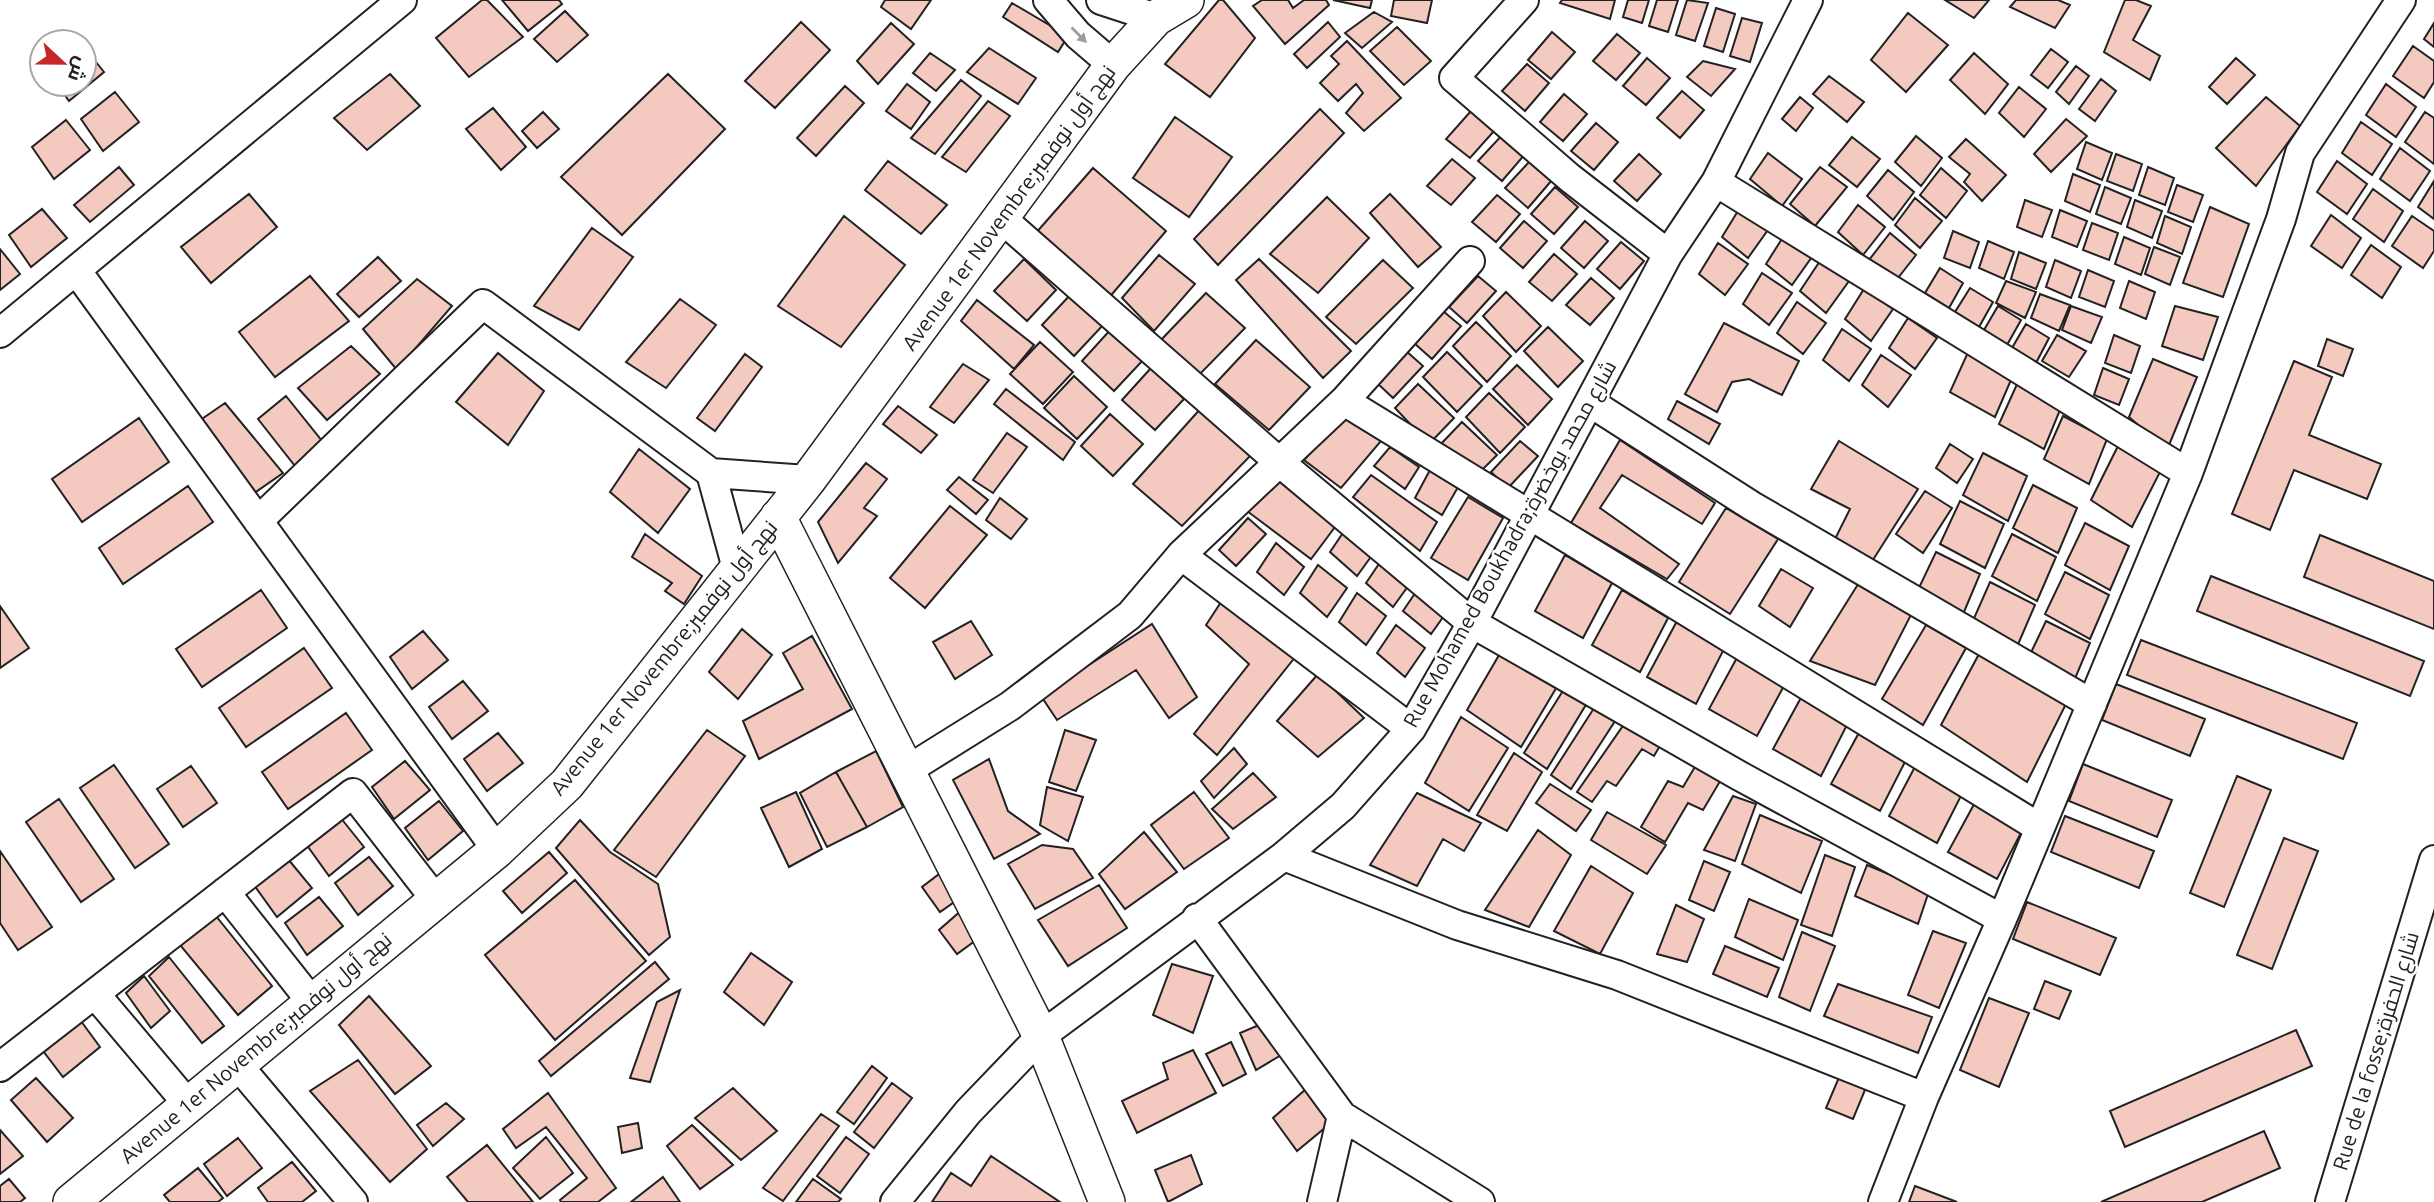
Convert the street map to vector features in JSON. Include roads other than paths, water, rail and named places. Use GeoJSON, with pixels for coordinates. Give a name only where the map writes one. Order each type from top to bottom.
{"type":"FeatureCollection","features":[{"type":"Feature","properties":{"kind":"main road","name":"Avenue 1er Novembre;نهج أول نوفمبر"},"geometry":{"type":"LineString","coordinates":[[71,1202],[187,1103],[497,850],[567,784],[738,572],[808,480],[1113,65],[1156,18],[1186,0]]}},
{"type":"Feature","properties":{"kind":"main road"},"geometry":{"type":"LineString","coordinates":[[778,517],[909,769],[1041,1036],[1107,1202]]}},
{"type":"Feature","properties":{"kind":"street"},"geometry":{"type":"LineString","coordinates":[[0,332],[402,0]]}},
{"type":"Feature","properties":{"kind":"street"},"geometry":{"type":"LineString","coordinates":[[1048,0],[1078,35],[1113,65]]}},
{"type":"Feature","properties":{"kind":"street"},"geometry":{"type":"LineString","coordinates":[[1101,0],[1156,18]]}},
{"type":"Feature","properties":{"kind":"street"},"geometry":{"type":"LineString","coordinates":[[1524,0],[1454,78],[1570,178],[1668,254]]}},
{"type":"Feature","properties":{"kind":"street","name":"Rue Mohamed Boukhadra;شارع محمد بوخضرة"},"geometry":{"type":"LineString","coordinates":[[895,1202],[968,1112],[1041,1036],[1196,918],[1284,856],[1343,806],[1411,729],[1472,623],[1668,254],[1716,181],[1808,0]]}},
{"type":"Feature","properties":{"kind":"street"},"geometry":{"type":"LineString","coordinates":[[1883,1202],[1924,1097],[2002,919],[2188,473],[2281,219],[2300,153],[2401,0]]}},
{"type":"Feature","properties":{"kind":"street"},"geometry":{"type":"LineString","coordinates":[[1716,181],[2188,473]]}},
{"type":"Feature","properties":{"kind":"street"},"geometry":{"type":"LineString","coordinates":[[1001,218],[1278,461],[1472,623],[1738,775],[2002,919]]}},
{"type":"Feature","properties":{"kind":"street"},"geometry":{"type":"LineString","coordinates":[[909,769],[1010,706],[1130,615],[1181,555],[1344,401],[1470,261]]}},
{"type":"Feature","properties":{"kind":"street"},"geometry":{"type":"LineString","coordinates":[[76,270],[497,850]]}},
{"type":"Feature","properties":{"kind":"street"},"geometry":{"type":"LineString","coordinates":[[258,521],[483,304],[712,473],[808,480]]}},
{"type":"Feature","properties":{"kind":"street"},"geometry":{"type":"LineString","coordinates":[[1344,401],[1531,513],[2040,828]]}},
{"type":"Feature","properties":{"kind":"street"},"geometry":{"type":"LineString","coordinates":[[1591,403],[1752,506],[2092,704]]}},
{"type":"Feature","properties":{"kind":"street"},"geometry":{"type":"LineString","coordinates":[[712,473],[738,572]]}},
{"type":"Feature","properties":{"kind":"street"},"geometry":{"type":"LineString","coordinates":[[1181,555],[1411,729]]}},
{"type":"Feature","properties":{"kind":"street"},"geometry":{"type":"LineString","coordinates":[[0,1068],[353,793],[436,900]]}},
{"type":"Feature","properties":{"kind":"street"},"geometry":{"type":"LineString","coordinates":[[1284,856],[1457,925],[1617,975],[1924,1097]]}},
{"type":"Feature","properties":{"kind":"street","name":"Rue de la fosse;شارع الحفرة"},"geometry":{"type":"LineString","coordinates":[[2330,1202],[2434,860]]}},
{"type":"Feature","properties":{"kind":"street"},"geometry":{"type":"LineString","coordinates":[[225,892],[311,1001]]}},
{"type":"Feature","properties":{"kind":"street"},"geometry":{"type":"LineString","coordinates":[[1196,918],[1342,1116],[1480,1202]]}},
{"type":"Feature","properties":{"kind":"street"},"geometry":{"type":"LineString","coordinates":[[94,994],[187,1103]]}},
{"type":"Feature","properties":{"kind":"street"},"geometry":{"type":"LineString","coordinates":[[236,1063],[353,1202]]}},
{"type":"Feature","properties":{"kind":"street"},"geometry":{"type":"LineString","coordinates":[[1322,1202],[1342,1116]]}}]}
